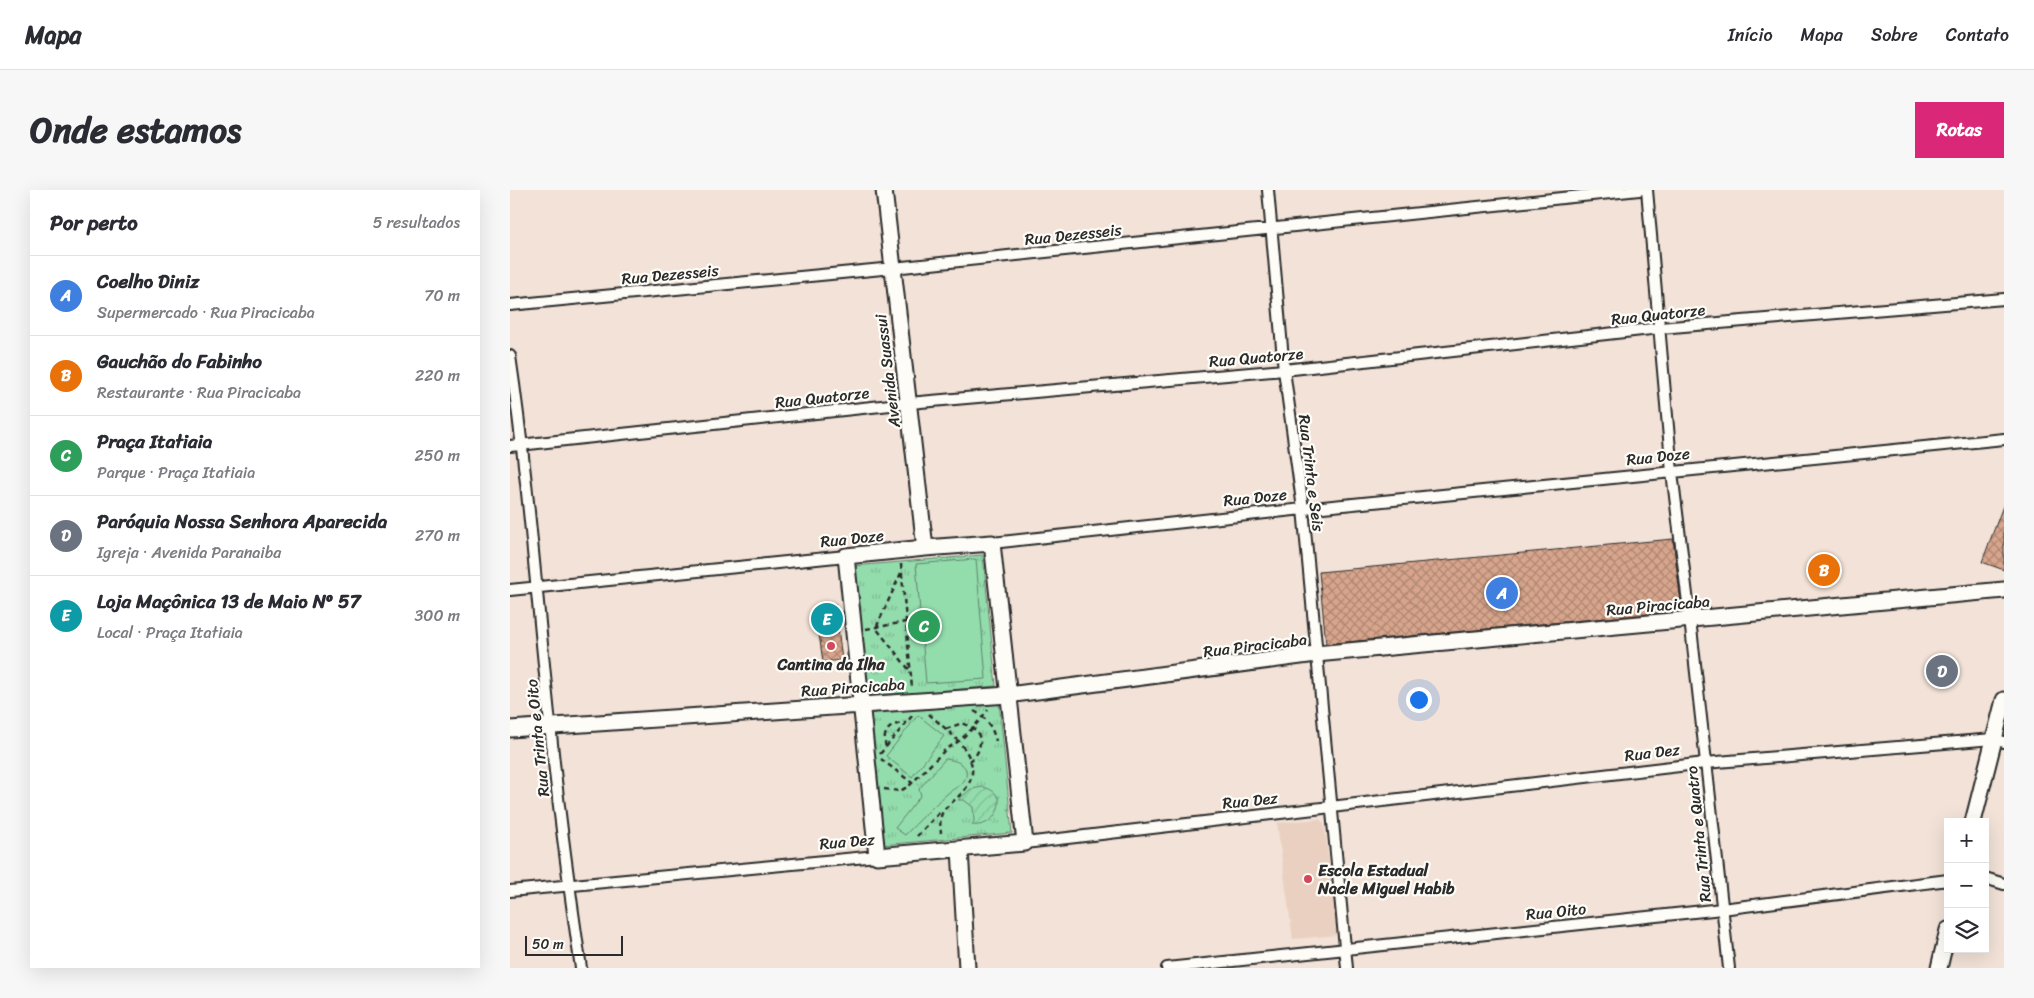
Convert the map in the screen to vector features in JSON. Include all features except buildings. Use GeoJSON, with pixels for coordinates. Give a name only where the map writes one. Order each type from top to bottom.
{"type":"FeatureCollection","features":[{"type":"Feature","properties":{"kind":"street","name":"Avenida Suassui"},"geometry":{"type":"LineString","coordinates":[[884,190],[925,548]]}},
{"type":"Feature","properties":{"kind":"street","name":"Rua Trinta e Seis"},"geometry":{"type":"LineString","coordinates":[[1268,190],[1284,370],[1303,509],[1347,968]]}},
{"type":"Feature","properties":{"kind":"street","name":"Rua Dezesseis"},"geometry":{"type":"LineString","coordinates":[[510,305],[893,268],[1639,190]]}},
{"type":"Feature","properties":{"kind":"street","name":"Rua Trinta e Quatro"},"geometry":{"type":"LineString","coordinates":[[1647,190],[1672,472],[1729,968]]}},
{"type":"Feature","properties":{"kind":"street","name":"Rua Quatorze"},"geometry":{"type":"LineString","coordinates":[[510,446],[909,403],[1284,370],[1660,328],[2004,299]]}},
{"type":"Feature","properties":{"kind":"street","name":"Rua Trinta e Oito"},"geometry":{"type":"LineString","coordinates":[[510,356],[523,444],[550,725],[568,885],[581,968]]}},
{"type":"Feature","properties":{"kind":"street","name":"Rua Doze"},"geometry":{"type":"LineString","coordinates":[[510,590],[900,550],[992,543],[1303,509],[2004,439]]}},
{"type":"Feature","properties":{"kind":"street"},"geometry":{"type":"LineString","coordinates":[[992,543],[1025,843]]}},
{"type":"Feature","properties":{"kind":"street"},"geometry":{"type":"LineString","coordinates":[[846,556],[877,856]]}},
{"type":"Feature","properties":{"kind":"street","name":"Rua Piracicaba"},"geometry":{"type":"LineString","coordinates":[[510,729],[861,704],[914,707],[1316,654],[2004,590]]}},
{"type":"Feature","properties":{"kind":"street"},"geometry":{"type":"LineString","coordinates":[[1974,818],[1999,740],[2004,700]]}},
{"type":"Feature","properties":{"kind":"street","name":"Rua Dez"},"geometry":{"type":"LineString","coordinates":[[510,891],[1025,843],[1706,763],[1999,740]]}},
{"type":"Feature","properties":{"kind":"street"},"geometry":{"type":"LineString","coordinates":[[960,849],[968,968]]}},
{"type":"Feature","properties":{"kind":"street"},"geometry":{"type":"LineString","coordinates":[[1989,879],[2004,884]]}},
{"type":"Feature","properties":{"kind":"street","name":"Rua Oito"},"geometry":{"type":"LineString","coordinates":[[1167,968],[1722,909],[1944,881]]}},
{"type":"Feature","properties":{"kind":"street"},"geometry":{"type":"LineString","coordinates":[[1939,968],[1944,947]]}},
{"type":"Feature","properties":{"kind":"path"},"geometry":{"type":"LineString","coordinates":[[900,550],[914,707],[906,723],[878,757],[912,783]]}},
{"type":"Feature","properties":{"kind":"path"},"geometry":{"type":"LineString","coordinates":[[876,628],[902,571]]}},
{"type":"Feature","properties":{"kind":"path"},"geometry":{"type":"LineString","coordinates":[[854,631],[906,622]]}},
{"type":"Feature","properties":{"kind":"path"},"geometry":{"type":"LineString","coordinates":[[876,628],[911,672]]}},
{"type":"Feature","properties":{"kind":"path"},"geometry":{"type":"LineString","coordinates":[[881,788],[900,791],[912,783],[945,750],[959,741],[973,728],[992,705]]}},
{"type":"Feature","properties":{"kind":"path"},"geometry":{"type":"LineString","coordinates":[[968,709],[982,716],[993,732],[996,741]]}},
{"type":"Feature","properties":{"kind":"path"},"geometry":{"type":"LineString","coordinates":[[917,836],[944,808],[965,790],[972,774],[968,752],[959,741],[926,711]]}},
{"type":"Feature","properties":{"kind":"path"},"geometry":{"type":"LineString","coordinates":[[886,747],[884,735],[886,731],[895,724],[906,723]]}},
{"type":"Feature","properties":{"kind":"path"},"geometry":{"type":"LineString","coordinates":[[946,729],[962,723],[973,728],[980,742],[976,757],[970,761]]}},
{"type":"Feature","properties":{"kind":"path"},"geometry":{"type":"LineString","coordinates":[[941,833],[939,822],[944,808]]}},
{"type":"Feature","properties":{"kind":"shaded area","name":"Escola Estadual Nacle Miguel Habib"},"geometry":{"type":"Polygon","coordinates":[[[1319,819],[1324,823],[1338,935],[1293,939],[1277,823],[1319,819]]]}},
{"type":"Feature","properties":{"kind":"green space"},"geometry":{"type":"Polygon","coordinates":[[[983,555],[996,686],[866,698],[853,566],[983,555]]]}},
{"type":"Feature","properties":{"kind":"green space"},"geometry":{"type":"Polygon","coordinates":[[[976,559],[986,679],[926,683],[916,564],[976,559]]]}},
{"type":"Feature","properties":{"kind":"green space"},"geometry":{"type":"Polygon","coordinates":[[[999,701],[1012,833],[882,845],[869,713],[999,701]]]}},
{"type":"Feature","properties":{"kind":"green space"},"geometry":{"type":"Polygon","coordinates":[[[918,715],[944,736],[912,777],[886,756],[918,715]]]}},
{"type":"Feature","properties":{"kind":"green space"},"geometry":{"type":"Polygon","coordinates":[[[945,759],[958,762],[964,767],[966,770],[965,779],[936,804],[905,835],[895,828],[921,795],[919,789],[945,759]]]}},
{"type":"Feature","properties":{"kind":"green space"},"geometry":{"type":"Polygon","coordinates":[[[983,787],[992,791],[999,798],[998,809],[988,822],[972,825],[974,821],[973,807],[964,800],[958,800],[971,789],[983,787]]]}},
{"type":"Feature","properties":{"kind":"place","name":"Gauchão do Fabinho"},"geometry":{"type":"Point","coordinates":[1824,570]}},
{"type":"Feature","properties":{"kind":"place","name":"Coelho Diniz"},"geometry":{"type":"Point","coordinates":[1502,593]}},
{"type":"Feature","properties":{"kind":"place","name":"Loja Maçônica 13 de Maio Nº 57"},"geometry":{"type":"Point","coordinates":[827,619]}},
{"type":"Feature","properties":{"kind":"place","name":"Praça Itatiaia"},"geometry":{"type":"Point","coordinates":[924,626]}},
{"type":"Feature","properties":{"kind":"place","name":"Cantina da Ilha"},"geometry":{"type":"Point","coordinates":[831,646]}},
{"type":"Feature","properties":{"kind":"place","name":"Paróquia Nossa Senhora Aparecida"},"geometry":{"type":"Point","coordinates":[1942,671]}},
{"type":"Feature","properties":{"kind":"place","name":"Escola Estadual Nacle Miguel Habib"},"geometry":{"type":"Point","coordinates":[1308,879]}}]}
